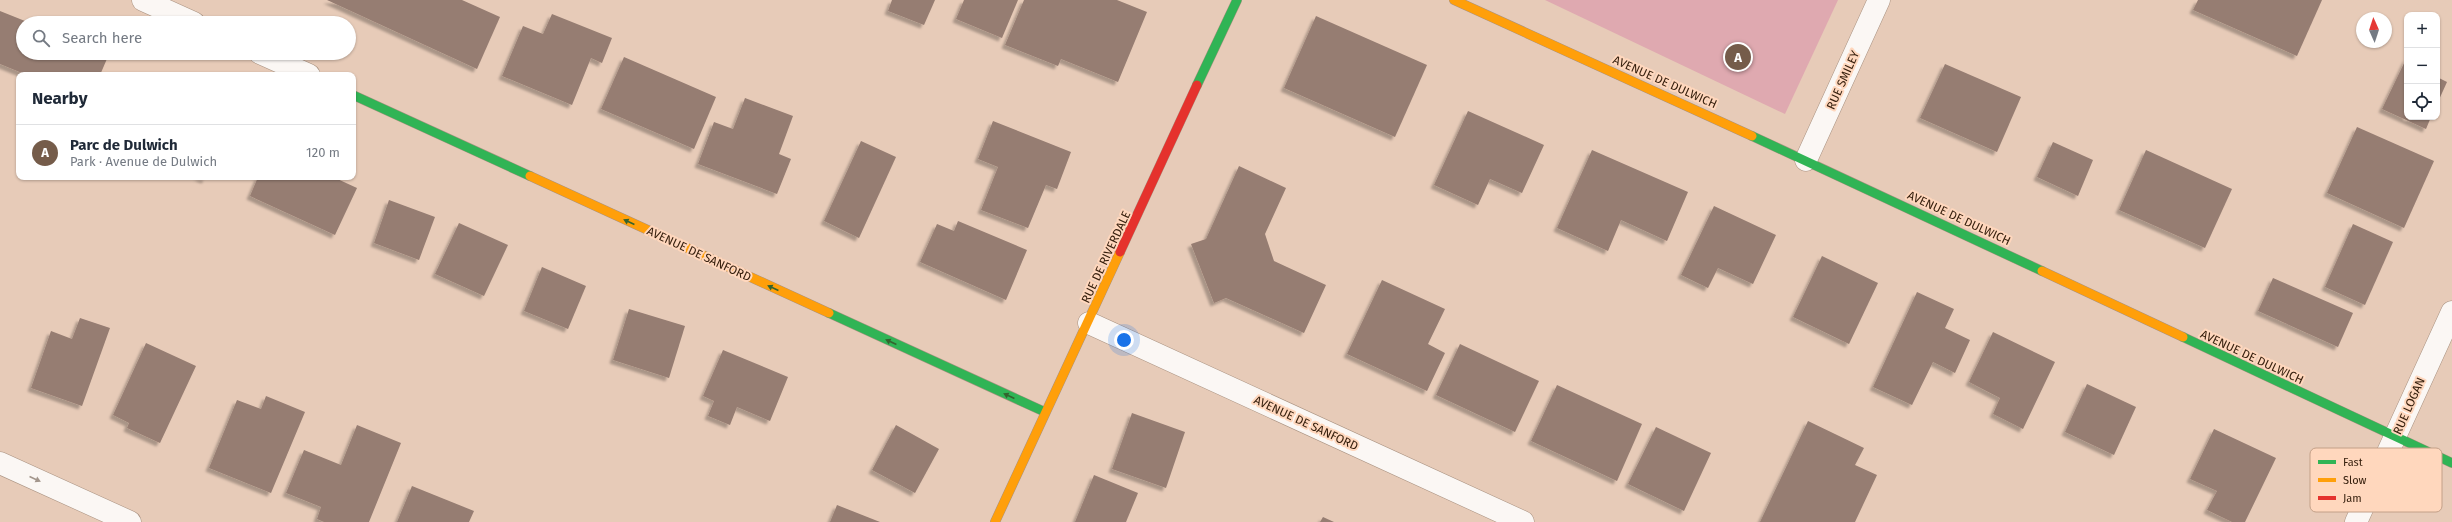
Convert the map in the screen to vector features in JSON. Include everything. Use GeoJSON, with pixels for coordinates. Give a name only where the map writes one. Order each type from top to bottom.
{"type":"FeatureCollection","features":[{"type":"Feature","properties":{"kind":"street"},"geometry":{"type":"LineString","coordinates":[[143,0],[178,16]]}},
{"type":"Feature","properties":{"kind":"street","name":"RUE DE RIVERDALE"},"geometry":{"type":"LineString","coordinates":[[995,522],[1045,412],[1089,323],[1237,0]]}},
{"type":"Feature","properties":{"kind":"street","name":"AVENUE DE DULWICH"},"geometry":{"type":"LineString","coordinates":[[1454,0],[1806,160],[2419,448]]}},
{"type":"Feature","properties":{"kind":"street","name":"RUE SMILEY"},"geometry":{"type":"LineString","coordinates":[[1806,160],[1879,0]]}},
{"type":"Feature","properties":{"kind":"street"},"geometry":{"type":"LineString","coordinates":[[276,60],[302,72]]}},
{"type":"Feature","properties":{"kind":"street","name":"AVENUE DE SANFORD"},"geometry":{"type":"LineString","coordinates":[[356,96],[1045,412]]}},
{"type":"Feature","properties":{"kind":"street","name":"RUE LOGAN"},"geometry":{"type":"LineString","coordinates":[[2390,448],[2452,312]]}},
{"type":"Feature","properties":{"kind":"street","name":"AVENUE DE SANFORD"},"geometry":{"type":"LineString","coordinates":[[1089,323],[1523,522]]}},
{"type":"Feature","properties":{"kind":"street","name":"AVENUE DE DULWICH"},"geometry":{"type":"LineString","coordinates":[[2442,458],[2452,463]]}},
{"type":"Feature","properties":{"kind":"street"},"geometry":{"type":"LineString","coordinates":[[0,463],[130,522]]}},
{"type":"Feature","properties":{"kind":"street","name":"RUE LOGAN"},"geometry":{"type":"LineString","coordinates":[[2356,522],[2361,512]]}},
{"type":"Feature","properties":{"kind":"shaded area"},"geometry":{"type":"Polygon","coordinates":[[[1545,0],[1838,0],[1785,114],[1545,0]]]}},
{"type":"Feature","properties":{"kind":"building"},"geometry":{"type":"Polygon","coordinates":[[[327,0],[462,0],[500,17],[477,69],[327,0]]]}},
{"type":"Feature","properties":{"kind":"building"},"geometry":{"type":"Polygon","coordinates":[[[892,0],[935,0],[924,25],[888,11],[892,0]]]}},
{"type":"Feature","properties":{"kind":"building"},"geometry":{"type":"Polygon","coordinates":[[[964,0],[1018,0],[1002,38],[956,19],[964,0]]]}},
{"type":"Feature","properties":{"kind":"building"},"geometry":{"type":"Polygon","coordinates":[[[1024,0],[1117,0],[1147,12],[1118,82],[1061,59],[1058,66],[1005,45],[1024,0]]]}},
{"type":"Feature","properties":{"kind":"building"},"geometry":{"type":"Polygon","coordinates":[[[2198,0],[2322,0],[2297,56],[2193,10],[2198,0]]]}},
{"type":"Feature","properties":{"kind":"building"},"geometry":{"type":"Polygon","coordinates":[[[0,11],[16,17],[16,60],[106,60],[101,72],[20,72],[0,64],[0,11]]]}},
{"type":"Feature","properties":{"kind":"building"},"geometry":{"type":"Polygon","coordinates":[[[552,14],[612,38],[602,63],[591,58],[572,105],[502,76],[523,26],[543,34],[552,14]]]}},
{"type":"Feature","properties":{"kind":"building"},"geometry":{"type":"Polygon","coordinates":[[[1316,16],[1427,65],[1395,137],[1284,88],[1316,16]]]}},
{"type":"Feature","properties":{"kind":"building"},"geometry":{"type":"Polygon","coordinates":[[[624,57],[716,97],[694,149],[601,109],[624,57]]]}},
{"type":"Feature","properties":{"kind":"building"},"geometry":{"type":"Polygon","coordinates":[[[2404,63],[2404,119],[2382,109],[2404,63]]]}},
{"type":"Feature","properties":{"kind":"building"},"geometry":{"type":"Polygon","coordinates":[[[1945,64],[2021,97],[1997,152],[1920,118],[1945,64]]]}},
{"type":"Feature","properties":{"kind":"building"},"geometry":{"type":"Polygon","coordinates":[[[2440,78],[2447,82],[2440,97],[2440,78]]]}},
{"type":"Feature","properties":{"kind":"building"},"geometry":{"type":"Polygon","coordinates":[[[745,98],[793,116],[779,154],[791,159],[777,194],[698,164],[714,122],[733,129],[745,98]]]}},
{"type":"Feature","properties":{"kind":"building"},"geometry":{"type":"Polygon","coordinates":[[[1468,111],[1544,145],[1522,193],[1490,179],[1478,205],[1434,185],[1468,111]]]}},
{"type":"Feature","properties":{"kind":"building"},"geometry":{"type":"Polygon","coordinates":[[[2406,120],[2430,120],[2426,129],[2406,120]]]}},
{"type":"Feature","properties":{"kind":"building"},"geometry":{"type":"Polygon","coordinates":[[[993,121],[1071,152],[1057,189],[1046,185],[1028,228],[981,210],[998,167],[978,159],[993,121]]]}},
{"type":"Feature","properties":{"kind":"building"},"geometry":{"type":"Polygon","coordinates":[[[2357,127],[2434,161],[2404,228],[2327,193],[2357,127]]]}},
{"type":"Feature","properties":{"kind":"building"},"geometry":{"type":"Polygon","coordinates":[[[861,141],[896,157],[859,238],[824,221],[861,141]]]}},
{"type":"Feature","properties":{"kind":"building"},"geometry":{"type":"Polygon","coordinates":[[[2053,142],[2093,160],[2078,196],[2037,177],[2053,142]]]}},
{"type":"Feature","properties":{"kind":"building"},"geometry":{"type":"Polygon","coordinates":[[[1592,150],[1688,192],[1667,241],[1621,220],[1608,251],[1557,228],[1592,150]]]}},
{"type":"Feature","properties":{"kind":"building"},"geometry":{"type":"Polygon","coordinates":[[[2146,150],[2232,189],[2205,248],[2119,210],[2146,150]]]}},
{"type":"Feature","properties":{"kind":"building"},"geometry":{"type":"Polygon","coordinates":[[[1239,166],[1286,188],[1265,234],[1274,261],[1326,285],[1304,333],[1226,298],[1214,303],[1191,244],[1206,239],[1239,166]]]}},
{"type":"Feature","properties":{"kind":"building"},"geometry":{"type":"Polygon","coordinates":[[[257,180],[340,180],[357,188],[335,235],[250,196],[257,180]]]}},
{"type":"Feature","properties":{"kind":"building"},"geometry":{"type":"Polygon","coordinates":[[[389,200],[435,217],[419,260],[374,243],[389,200]]]}},
{"type":"Feature","properties":{"kind":"building"},"geometry":{"type":"Polygon","coordinates":[[[1714,206],[1776,235],[1753,284],[1718,268],[1708,288],[1681,275],[1714,206]]]}},
{"type":"Feature","properties":{"kind":"building"},"geometry":{"type":"Polygon","coordinates":[[[958,221],[1027,250],[1006,300],[920,262],[937,224],[954,231],[958,221]]]}},
{"type":"Feature","properties":{"kind":"building"},"geometry":{"type":"Polygon","coordinates":[[[459,223],[508,245],[484,296],[435,274],[459,223]]]}},
{"type":"Feature","properties":{"kind":"building"},"geometry":{"type":"Polygon","coordinates":[[[2353,224],[2393,242],[2365,305],[2325,287],[2353,224]]]}},
{"type":"Feature","properties":{"kind":"building"},"geometry":{"type":"Polygon","coordinates":[[[1822,256],[1878,283],[1849,344],[1793,317],[1822,256]]]}},
{"type":"Feature","properties":{"kind":"building"},"geometry":{"type":"Polygon","coordinates":[[[542,267],[586,286],[568,329],[524,311],[542,267]]]}},
{"type":"Feature","properties":{"kind":"building"},"geometry":{"type":"Polygon","coordinates":[[[2273,278],[2353,313],[2338,347],[2258,311],[2273,278]]]}},
{"type":"Feature","properties":{"kind":"building"},"geometry":{"type":"Polygon","coordinates":[[[1382,280],[1445,309],[1428,344],[1445,353],[1427,391],[1347,354],[1382,280]]]}},
{"type":"Feature","properties":{"kind":"building"},"geometry":{"type":"Polygon","coordinates":[[[1917,292],[1954,309],[1945,328],[1970,340],[1955,373],[1933,362],[1912,405],[1873,387],[1917,292]]]}},
{"type":"Feature","properties":{"kind":"building"},"geometry":{"type":"Polygon","coordinates":[[[629,309],[685,326],[669,378],[613,360],[629,309]]]}},
{"type":"Feature","properties":{"kind":"building"},"geometry":{"type":"Polygon","coordinates":[[[80,318],[110,328],[82,406],[31,388],[51,331],[72,339],[80,318]]]}},
{"type":"Feature","properties":{"kind":"building"},"geometry":{"type":"Polygon","coordinates":[[[1993,332],[2055,362],[2023,429],[1993,414],[2000,398],[1969,382],[1993,332]]]}},
{"type":"Feature","properties":{"kind":"building"},"geometry":{"type":"Polygon","coordinates":[[[146,343],[196,366],[160,443],[127,428],[129,423],[113,415],[146,343]]]}},
{"type":"Feature","properties":{"kind":"building"},"geometry":{"type":"Polygon","coordinates":[[[1460,344],[1539,381],[1515,432],[1436,395],[1460,344]]]}},
{"type":"Feature","properties":{"kind":"building"},"geometry":{"type":"Polygon","coordinates":[[[723,350],[788,377],[770,421],[737,407],[730,425],[708,416],[714,401],[703,396],[723,350]]]}},
{"type":"Feature","properties":{"kind":"building"},"geometry":{"type":"Polygon","coordinates":[[[2087,384],[2136,407],[2114,455],[2065,432],[2087,384]]]}},
{"type":"Feature","properties":{"kind":"building"},"geometry":{"type":"Polygon","coordinates":[[[1557,385],[1642,424],[1617,481],[1531,441],[1557,385]]]}},
{"type":"Feature","properties":{"kind":"building"},"geometry":{"type":"Polygon","coordinates":[[[266,396],[305,412],[271,493],[209,468],[237,400],[261,409],[266,396]]]}},
{"type":"Feature","properties":{"kind":"building"},"geometry":{"type":"Polygon","coordinates":[[[1132,413],[1185,432],[1166,488],[1112,469],[1132,413]]]}},
{"type":"Feature","properties":{"kind":"building"},"geometry":{"type":"Polygon","coordinates":[[[1808,421],[1864,448],[1855,465],[1877,475],[1855,522],[1760,522],[1808,421]]]}},
{"type":"Feature","properties":{"kind":"building"},"geometry":{"type":"Polygon","coordinates":[[[357,425],[401,443],[369,522],[324,522],[317,519],[321,507],[286,493],[304,450],[341,465],[357,425]]]}},
{"type":"Feature","properties":{"kind":"building"},"geometry":{"type":"Polygon","coordinates":[[[896,425],[939,449],[915,493],[872,470],[896,425]]]}},
{"type":"Feature","properties":{"kind":"building"},"geometry":{"type":"Polygon","coordinates":[[[1656,427],[1711,453],[1684,511],[1628,484],[1656,427]]]}},
{"type":"Feature","properties":{"kind":"building"},"geometry":{"type":"Polygon","coordinates":[[[2214,429],[2276,458],[2245,522],[2232,522],[2207,510],[2217,491],[2190,479],[2214,429]]]}},
{"type":"Feature","properties":{"kind":"building"},"geometry":{"type":"Polygon","coordinates":[[[1094,475],[1138,493],[1126,522],[1075,522],[1094,475]]]}},
{"type":"Feature","properties":{"kind":"building"},"geometry":{"type":"Polygon","coordinates":[[[412,486],[474,511],[469,522],[397,522],[412,486]]]}},
{"type":"Feature","properties":{"kind":"building"},"geometry":{"type":"Polygon","coordinates":[[[837,505],[880,522],[830,522],[837,505]]]}},
{"type":"Feature","properties":{"kind":"building"},"geometry":{"type":"Polygon","coordinates":[[[1323,517],[1334,522],[1320,522],[1323,517]]]}},
{"type":"Feature","properties":{"kind":"traffic: fast"},"geometry":{"type":"LineString","coordinates":[[1197,85],[1237,0]]}},
{"type":"Feature","properties":{"kind":"traffic: fast"},"geometry":{"type":"LineString","coordinates":[[356,96],[530,176]]}},
{"type":"Feature","properties":{"kind":"traffic: fast"},"geometry":{"type":"LineString","coordinates":[[1752,136],[2042,271]]}},
{"type":"Feature","properties":{"kind":"traffic: fast"},"geometry":{"type":"LineString","coordinates":[[829,313],[1045,412]]}},
{"type":"Feature","properties":{"kind":"traffic: fast"},"geometry":{"type":"LineString","coordinates":[[2183,337],[2420,448]]}},
{"type":"Feature","properties":{"kind":"traffic: fast"},"geometry":{"type":"LineString","coordinates":[[2442,458],[2452,463]]}},
{"type":"Feature","properties":{"kind":"traffic: slow"},"geometry":{"type":"LineString","coordinates":[[1454,0],[1752,136]]}},
{"type":"Feature","properties":{"kind":"traffic: slow"},"geometry":{"type":"LineString","coordinates":[[530,176],[829,313]]}},
{"type":"Feature","properties":{"kind":"traffic: slow"},"geometry":{"type":"LineString","coordinates":[[995,522],[1120,252]]}},
{"type":"Feature","properties":{"kind":"traffic: slow"},"geometry":{"type":"LineString","coordinates":[[2042,271],[2183,337]]}},
{"type":"Feature","properties":{"kind":"traffic: jam"},"geometry":{"type":"LineString","coordinates":[[1120,252],[1197,85]]}},
{"type":"Feature","properties":{"kind":"place","name":"Parc de Dulwich"},"geometry":{"type":"Point","coordinates":[1738,57]}}]}
